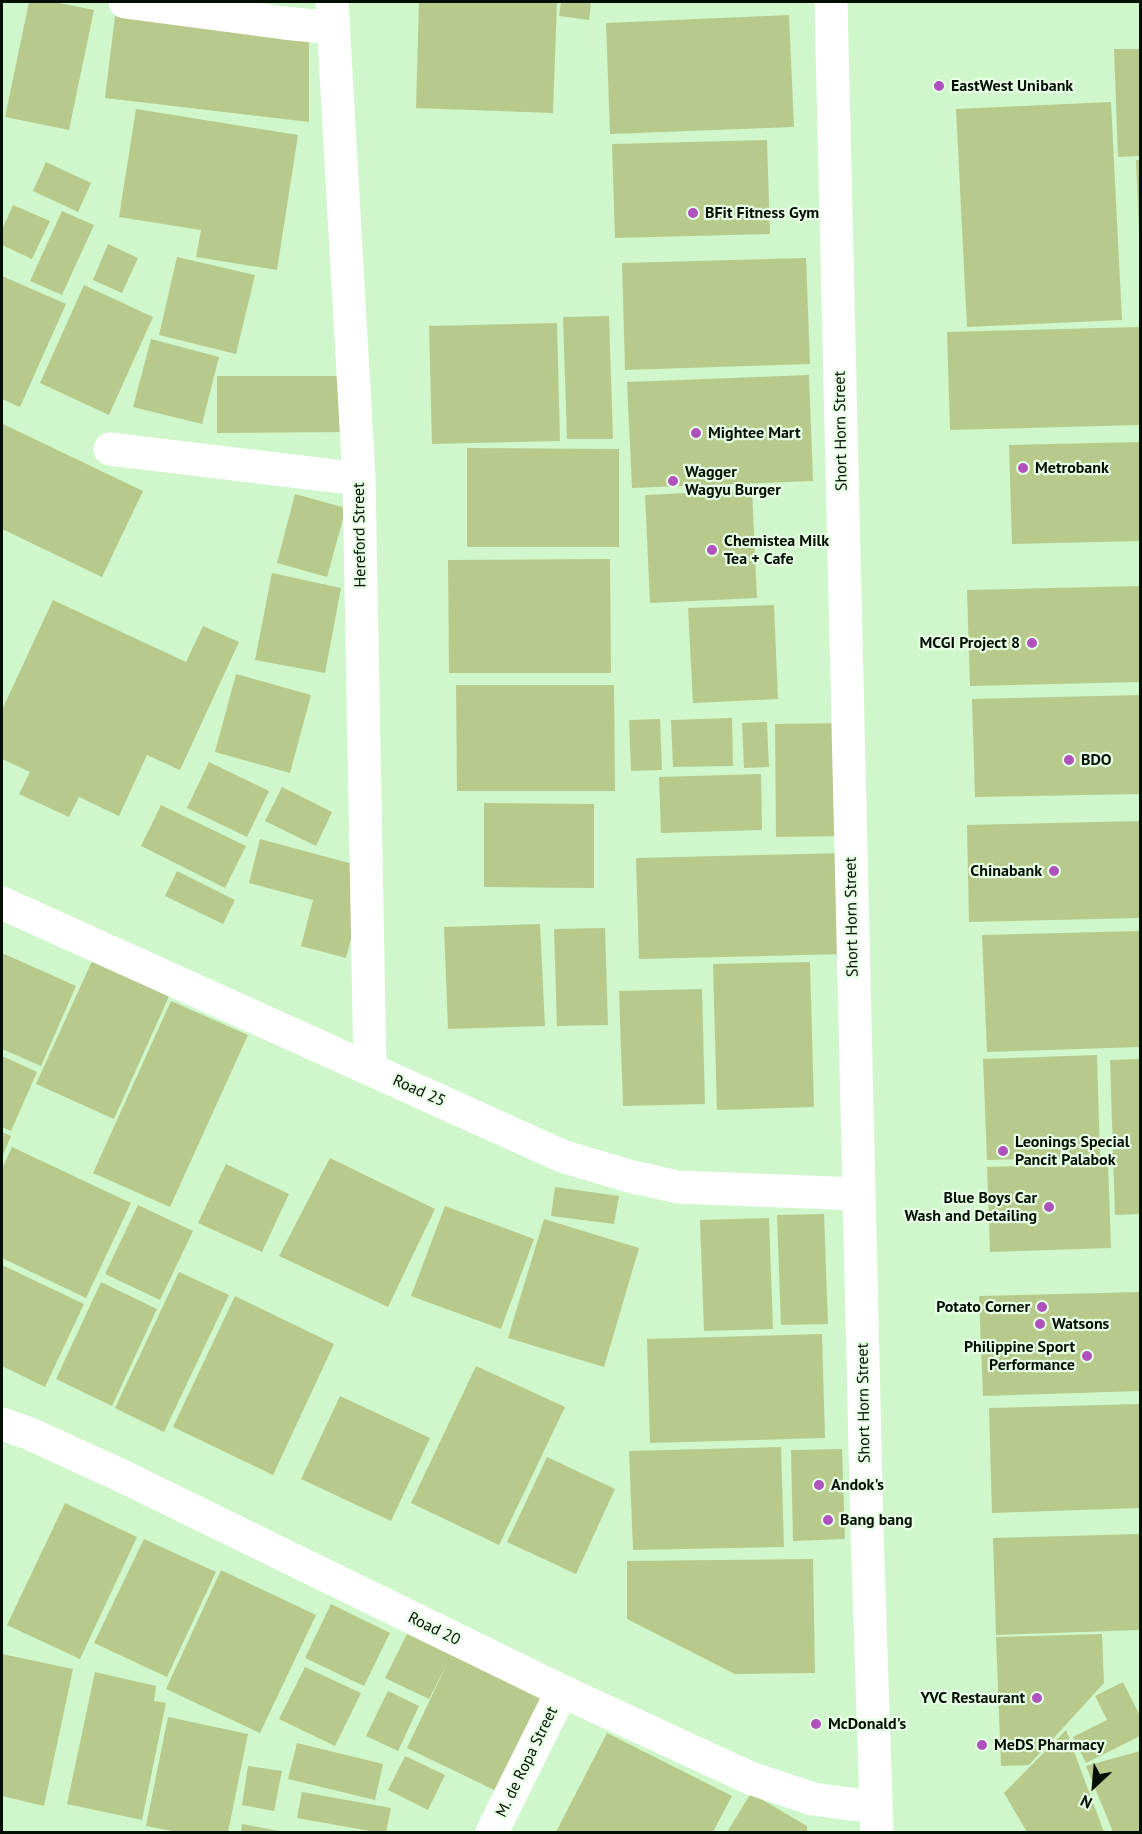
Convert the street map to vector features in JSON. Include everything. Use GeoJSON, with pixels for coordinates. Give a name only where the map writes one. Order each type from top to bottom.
{"type":"FeatureCollection","features":[{"type":"Feature","properties":{"kind":"street"},"geometry":{"type":"LineString","coordinates":[[125,2],[332,15]]}},
{"type":"Feature","properties":{"kind":"street","name":"Short Horn Street"},"geometry":{"type":"LineString","coordinates":[[831,2],[859,1194],[877,1819]]}},
{"type":"Feature","properties":{"kind":"street","name":"Hereford Street"},"geometry":{"type":"LineString","coordinates":[[332,15],[359,479],[370,1069]]}},
{"type":"Feature","properties":{"kind":"street"},"geometry":{"type":"LineString","coordinates":[[110,449],[359,479]]}},
{"type":"Feature","properties":{"kind":"street","name":"Road 25"},"geometry":{"type":"LineString","coordinates":[[2,903],[562,1156],[629,1176],[678,1186],[859,1194]]}},
{"type":"Feature","properties":{"kind":"street","name":"Road 20"},"geometry":{"type":"LineString","coordinates":[[2,1424],[28,1433],[120,1475],[562,1691],[750,1778],[813,1799],[850,1804],[877,1819]]}},
{"type":"Feature","properties":{"kind":"street","name":"M. de Ropa Street"},"geometry":{"type":"LineString","coordinates":[[492,1833],[562,1691]]}},
{"type":"Feature","properties":{"kind":"building"},"geometry":{"type":"Polygon","coordinates":[[[29,2],[54,2],[94,10],[69,130],[5,117],[29,2]]]}},
{"type":"Feature","properties":{"kind":"building"},"geometry":{"type":"Polygon","coordinates":[[[419,2],[557,2],[553,113],[416,108],[419,2]]]}},
{"type":"Feature","properties":{"kind":"building"},"geometry":{"type":"Polygon","coordinates":[[[561,2],[591,2],[589,20],[559,16],[561,2]]]}},
{"type":"Feature","properties":{"kind":"building"},"geometry":{"type":"Polygon","coordinates":[[[789,15],[794,127],[610,134],[606,23],[789,15]]]}},
{"type":"Feature","properties":{"kind":"building"},"geometry":{"type":"Polygon","coordinates":[[[115,16],[309,37],[309,122],[105,98],[115,16]]]}},
{"type":"Feature","properties":{"kind":"building"},"geometry":{"type":"Polygon","coordinates":[[[1114,49],[1140,49],[1140,156],[1118,157],[1114,49]]]}},
{"type":"Feature","properties":{"kind":"building"},"geometry":{"type":"Polygon","coordinates":[[[1111,102],[1122,320],[967,327],[956,109],[1111,102]]]}},
{"type":"Feature","properties":{"kind":"building"},"geometry":{"type":"Polygon","coordinates":[[[136,109],[298,135],[277,270],[196,257],[201,230],[119,217],[136,109]]]}},
{"type":"Feature","properties":{"kind":"building"},"geometry":{"type":"Polygon","coordinates":[[[767,140],[770,234],[615,238],[612,144],[767,140]]]}},
{"type":"Feature","properties":{"kind":"building"},"geometry":{"type":"Polygon","coordinates":[[[1136,160],[1140,160],[1140,233],[1139,233],[1136,160]]]}},
{"type":"Feature","properties":{"kind":"building"},"geometry":{"type":"Polygon","coordinates":[[[46,162],[91,183],[78,212],[33,191],[46,162]]]}},
{"type":"Feature","properties":{"kind":"building"},"geometry":{"type":"Polygon","coordinates":[[[13,205],[50,221],[32,259],[2,245],[2,230],[13,205]]]}},
{"type":"Feature","properties":{"kind":"building"},"geometry":{"type":"Polygon","coordinates":[[[62,211],[94,225],[62,295],[30,281],[62,211]]]}},
{"type":"Feature","properties":{"kind":"building"},"geometry":{"type":"Polygon","coordinates":[[[108,244],[138,258],[122,293],[93,280],[108,244]]]}},
{"type":"Feature","properties":{"kind":"building"},"geometry":{"type":"Polygon","coordinates":[[[177,257],[255,275],[236,354],[159,335],[177,257]]]}},
{"type":"Feature","properties":{"kind":"building"},"geometry":{"type":"Polygon","coordinates":[[[806,258],[810,364],[625,370],[622,263],[806,258]]]}},
{"type":"Feature","properties":{"kind":"building"},"geometry":{"type":"Polygon","coordinates":[[[2,276],[66,304],[20,407],[2,399],[2,276]]]}},
{"type":"Feature","properties":{"kind":"building"},"geometry":{"type":"Polygon","coordinates":[[[84,285],[153,317],[109,415],[40,383],[84,285]]]}},
{"type":"Feature","properties":{"kind":"building"},"geometry":{"type":"Polygon","coordinates":[[[609,316],[613,439],[567,439],[563,317],[609,316]]]}},
{"type":"Feature","properties":{"kind":"building"},"geometry":{"type":"Polygon","coordinates":[[[557,323],[560,441],[432,444],[429,326],[557,323]]]}},
{"type":"Feature","properties":{"kind":"building"},"geometry":{"type":"Polygon","coordinates":[[[1140,327],[1140,425],[950,430],[947,332],[1140,327]]]}},
{"type":"Feature","properties":{"kind":"building"},"geometry":{"type":"Polygon","coordinates":[[[151,339],[219,357],[202,424],[133,407],[151,339]]]}},
{"type":"Feature","properties":{"kind":"building"},"geometry":{"type":"Polygon","coordinates":[[[809,375],[813,481],[632,488],[627,382],[809,375]]]}},
{"type":"Feature","properties":{"kind":"building"},"geometry":{"type":"Polygon","coordinates":[[[217,376],[350,376],[355,432],[217,433],[217,376]]]}},
{"type":"Feature","properties":{"kind":"building"},"geometry":{"type":"Polygon","coordinates":[[[3,424],[143,491],[102,577],[2,529],[3,424]]]}},
{"type":"Feature","properties":{"kind":"building"},"geometry":{"type":"Polygon","coordinates":[[[1140,442],[1140,541],[1012,544],[1009,445],[1140,442]]]}},
{"type":"Feature","properties":{"kind":"building"},"geometry":{"type":"Polygon","coordinates":[[[467,448],[619,449],[619,547],[467,547],[467,448]]]}},
{"type":"Feature","properties":{"kind":"building"},"geometry":{"type":"Polygon","coordinates":[[[752,490],[757,598],[650,603],[645,495],[752,490]]]}},
{"type":"Feature","properties":{"kind":"building"},"geometry":{"type":"Polygon","coordinates":[[[295,494],[346,508],[327,577],[277,563],[295,494]]]}},
{"type":"Feature","properties":{"kind":"building"},"geometry":{"type":"Polygon","coordinates":[[[610,559],[611,673],[449,673],[448,560],[610,559]]]}},
{"type":"Feature","properties":{"kind":"building"},"geometry":{"type":"Polygon","coordinates":[[[272,573],[341,588],[325,673],[255,660],[272,573]]]}},
{"type":"Feature","properties":{"kind":"building"},"geometry":{"type":"Polygon","coordinates":[[[1140,586],[1140,682],[970,686],[967,590],[1140,586]]]}},
{"type":"Feature","properties":{"kind":"building"},"geometry":{"type":"Polygon","coordinates":[[[53,600],[186,662],[203,626],[239,642],[180,770],[147,755],[119,816],[79,797],[69,817],[19,794],[30,772],[2,759],[2,710],[53,600]]]}},
{"type":"Feature","properties":{"kind":"building"},"geometry":{"type":"Polygon","coordinates":[[[774,605],[778,699],[693,703],[688,608],[774,605]]]}},
{"type":"Feature","properties":{"kind":"building"},"geometry":{"type":"Polygon","coordinates":[[[236,674],[311,695],[290,773],[215,752],[236,674]]]}},
{"type":"Feature","properties":{"kind":"building"},"geometry":{"type":"Polygon","coordinates":[[[456,685],[614,685],[615,791],[457,791],[456,685]]]}},
{"type":"Feature","properties":{"kind":"building"},"geometry":{"type":"Polygon","coordinates":[[[1140,695],[1140,794],[975,797],[972,699],[1140,695]]]}},
{"type":"Feature","properties":{"kind":"building"},"geometry":{"type":"Polygon","coordinates":[[[732,718],[733,766],[673,767],[671,720],[732,718]]]}},
{"type":"Feature","properties":{"kind":"building"},"geometry":{"type":"Polygon","coordinates":[[[660,719],[662,770],[631,771],[629,720],[660,719]]]}},
{"type":"Feature","properties":{"kind":"building"},"geometry":{"type":"Polygon","coordinates":[[[767,722],[769,767],[744,768],[742,723],[767,722]]]}},
{"type":"Feature","properties":{"kind":"building"},"geometry":{"type":"Polygon","coordinates":[[[846,723],[848,836],[776,837],[775,724],[846,723]]]}},
{"type":"Feature","properties":{"kind":"building"},"geometry":{"type":"Polygon","coordinates":[[[209,762],[269,791],[247,837],[187,808],[209,762]]]}},
{"type":"Feature","properties":{"kind":"building"},"geometry":{"type":"Polygon","coordinates":[[[761,774],[762,830],[661,833],[659,777],[761,774]]]}},
{"type":"Feature","properties":{"kind":"building"},"geometry":{"type":"Polygon","coordinates":[[[282,787],[332,812],[316,846],[265,821],[282,787]]]}},
{"type":"Feature","properties":{"kind":"building"},"geometry":{"type":"Polygon","coordinates":[[[484,803],[594,804],[594,888],[484,887],[484,803]]]}},
{"type":"Feature","properties":{"kind":"building"},"geometry":{"type":"Polygon","coordinates":[[[161,805],[246,846],[225,888],[141,846],[161,805]]]}},
{"type":"Feature","properties":{"kind":"building"},"geometry":{"type":"Polygon","coordinates":[[[1140,821],[1140,918],[969,922],[967,825],[1140,821]]]}},
{"type":"Feature","properties":{"kind":"building"},"geometry":{"type":"Polygon","coordinates":[[[260,839],[360,866],[350,902],[360,905],[346,958],[301,946],[313,900],[249,883],[260,839]]]}},
{"type":"Feature","properties":{"kind":"building"},"geometry":{"type":"Polygon","coordinates":[[[844,853],[847,954],[639,959],[636,858],[844,853]]]}},
{"type":"Feature","properties":{"kind":"building"},"geometry":{"type":"Polygon","coordinates":[[[177,871],[235,900],[223,924],[165,896],[177,871]]]}},
{"type":"Feature","properties":{"kind":"building"},"geometry":{"type":"Polygon","coordinates":[[[540,924],[545,1026],[448,1029],[444,927],[540,924]]]}},
{"type":"Feature","properties":{"kind":"building"},"geometry":{"type":"Polygon","coordinates":[[[605,928],[608,1025],[557,1026],[554,929],[605,928]]]}},
{"type":"Feature","properties":{"kind":"building"},"geometry":{"type":"Polygon","coordinates":[[[1140,931],[1140,1047],[987,1052],[982,935],[1140,931]]]}},
{"type":"Feature","properties":{"kind":"building"},"geometry":{"type":"Polygon","coordinates":[[[2,953],[76,986],[41,1066],[2,1049],[2,953]]]}},
{"type":"Feature","properties":{"kind":"building"},"geometry":{"type":"Polygon","coordinates":[[[93,959],[170,994],[114,1119],[36,1084],[93,959]]]}},
{"type":"Feature","properties":{"kind":"building"},"geometry":{"type":"Polygon","coordinates":[[[810,962],[814,1107],[717,1110],[713,964],[810,962]]]}},
{"type":"Feature","properties":{"kind":"building"},"geometry":{"type":"Polygon","coordinates":[[[702,989],[705,1104],[623,1106],[619,991],[702,989]]]}},
{"type":"Feature","properties":{"kind":"building"},"geometry":{"type":"Polygon","coordinates":[[[171,1001],[248,1035],[170,1207],[93,1173],[171,1001]]]}},
{"type":"Feature","properties":{"kind":"building"},"geometry":{"type":"Polygon","coordinates":[[[1097,1055],[1100,1157],[987,1160],[983,1059],[1097,1055]]]}},
{"type":"Feature","properties":{"kind":"building"},"geometry":{"type":"Polygon","coordinates":[[[2,1056],[37,1072],[11,1131],[2,1127],[2,1056]]]}},
{"type":"Feature","properties":{"kind":"building"},"geometry":{"type":"Polygon","coordinates":[[[1140,1059],[1140,1214],[1115,1215],[1110,1060],[1140,1059]]]}},
{"type":"Feature","properties":{"kind":"building"},"geometry":{"type":"Polygon","coordinates":[[[2,1132],[11,1136],[2,1157],[2,1132]]]}},
{"type":"Feature","properties":{"kind":"building"},"geometry":{"type":"Polygon","coordinates":[[[12,1147],[131,1203],[86,1298],[2,1258],[2,1169],[12,1147]]]}},
{"type":"Feature","properties":{"kind":"building"},"geometry":{"type":"Polygon","coordinates":[[[330,1158],[435,1209],[388,1307],[279,1256],[330,1158]]]}},
{"type":"Feature","properties":{"kind":"building","name":"Blue Boys Car Wash and Detailing"},"geometry":{"type":"Polygon","coordinates":[[[1108,1163],[1111,1248],[990,1252],[987,1167],[1108,1163]]]}},
{"type":"Feature","properties":{"kind":"building"},"geometry":{"type":"Polygon","coordinates":[[[226,1164],[289,1194],[262,1252],[198,1223],[226,1164]]]}},
{"type":"Feature","properties":{"kind":"building"},"geometry":{"type":"Polygon","coordinates":[[[555,1187],[619,1196],[614,1224],[551,1216],[555,1187]]]}},
{"type":"Feature","properties":{"kind":"building"},"geometry":{"type":"Polygon","coordinates":[[[138,1205],[193,1231],[160,1300],[105,1274],[138,1205]]]}},
{"type":"Feature","properties":{"kind":"building"},"geometry":{"type":"Polygon","coordinates":[[[445,1206],[534,1239],[501,1329],[411,1296],[445,1206]]]}},
{"type":"Feature","properties":{"kind":"building"},"geometry":{"type":"Polygon","coordinates":[[[824,1214],[828,1324],[781,1325],[777,1215],[824,1214]]]}},
{"type":"Feature","properties":{"kind":"building"},"geometry":{"type":"Polygon","coordinates":[[[769,1218],[773,1329],[704,1331],[700,1220],[769,1218]]]}},
{"type":"Feature","properties":{"kind":"building"},"geometry":{"type":"Polygon","coordinates":[[[544,1219],[639,1248],[604,1367],[508,1338],[544,1219]]]}},
{"type":"Feature","properties":{"kind":"building"},"geometry":{"type":"Polygon","coordinates":[[[2,1265],[84,1304],[45,1387],[2,1366],[2,1265]]]}},
{"type":"Feature","properties":{"kind":"building"},"geometry":{"type":"Polygon","coordinates":[[[179,1272],[229,1295],[164,1432],[115,1408],[179,1272]]]}},
{"type":"Feature","properties":{"kind":"building"},"geometry":{"type":"Polygon","coordinates":[[[101,1282],[157,1309],[112,1406],[56,1379],[101,1282]]]}},
{"type":"Feature","properties":{"kind":"building"},"geometry":{"type":"Polygon","coordinates":[[[1140,1292],[1140,1391],[983,1396],[979,1296],[1140,1292]]]}},
{"type":"Feature","properties":{"kind":"building"},"geometry":{"type":"Polygon","coordinates":[[[235,1296],[334,1344],[273,1475],[173,1427],[235,1296]]]}},
{"type":"Feature","properties":{"kind":"building"},"geometry":{"type":"Polygon","coordinates":[[[822,1334],[825,1438],[650,1443],[647,1339],[822,1334]]]}},
{"type":"Feature","properties":{"kind":"building"},"geometry":{"type":"Polygon","coordinates":[[[476,1366],[565,1407],[499,1545],[411,1503],[476,1366]]]}},
{"type":"Feature","properties":{"kind":"building"},"geometry":{"type":"Polygon","coordinates":[[[340,1396],[430,1438],[391,1521],[301,1479],[340,1396]]]}},
{"type":"Feature","properties":{"kind":"building"},"geometry":{"type":"Polygon","coordinates":[[[1140,1404],[1140,1508],[992,1513],[989,1408],[1140,1404]]]}},
{"type":"Feature","properties":{"kind":"building"},"geometry":{"type":"Polygon","coordinates":[[[781,1447],[784,1547],[633,1550],[629,1451],[781,1447]]]}},
{"type":"Feature","properties":{"kind":"building"},"geometry":{"type":"Polygon","coordinates":[[[842,1449],[845,1539],[793,1541],[791,1450],[842,1449]]]}},
{"type":"Feature","properties":{"kind":"building"},"geometry":{"type":"Polygon","coordinates":[[[547,1457],[615,1489],[576,1574],[507,1542],[547,1457]]]}},
{"type":"Feature","properties":{"kind":"building"},"geometry":{"type":"Polygon","coordinates":[[[65,1503],[137,1537],[80,1659],[7,1625],[65,1503]]]}},
{"type":"Feature","properties":{"kind":"building"},"geometry":{"type":"Polygon","coordinates":[[[1140,1534],[1140,1630],[996,1635],[993,1538],[1140,1534]]]}},
{"type":"Feature","properties":{"kind":"building"},"geometry":{"type":"Polygon","coordinates":[[[144,1539],[216,1572],[167,1677],[94,1643],[144,1539]]]}},
{"type":"Feature","properties":{"kind":"building"},"geometry":{"type":"Polygon","coordinates":[[[813,1559],[815,1673],[735,1674],[627,1619],[627,1561],[813,1559]]]}},
{"type":"Feature","properties":{"kind":"building"},"geometry":{"type":"Polygon","coordinates":[[[221,1570],[316,1615],[260,1733],[166,1689],[221,1570]]]}},
{"type":"Feature","properties":{"kind":"building"},"geometry":{"type":"Polygon","coordinates":[[[331,1604],[390,1633],[364,1686],[305,1658],[331,1604]]]}},
{"type":"Feature","properties":{"kind":"building"},"geometry":{"type":"Polygon","coordinates":[[[407,1634],[562,1708],[517,1801],[407,1748],[448,1662],[429,1699],[385,1678],[407,1634]]]}},
{"type":"Feature","properties":{"kind":"building"},"geometry":{"type":"Polygon","coordinates":[[[1102,1634],[1104,1683],[1029,1765],[1001,1766],[996,1637],[1102,1634]]]}},
{"type":"Feature","properties":{"kind":"building"},"geometry":{"type":"Polygon","coordinates":[[[2,1654],[73,1669],[44,1806],[2,1796],[2,1654]]]}},
{"type":"Feature","properties":{"kind":"building"},"geometry":{"type":"Polygon","coordinates":[[[305,1667],[361,1693],[335,1746],[279,1719],[305,1667]]]}},
{"type":"Feature","properties":{"kind":"building"},"geometry":{"type":"Polygon","coordinates":[[[95,1672],[156,1686],[154,1701],[166,1703],[142,1820],[67,1804],[95,1672]]]}},
{"type":"Feature","properties":{"kind":"building"},"geometry":{"type":"Polygon","coordinates":[[[1123,1682],[1140,1716],[1140,1736],[1086,1763],[1073,1737],[1107,1720],[1095,1696],[1123,1682]]]}},
{"type":"Feature","properties":{"kind":"building"},"geometry":{"type":"Polygon","coordinates":[[[388,1691],[419,1706],[398,1751],[366,1736],[388,1691]]]}},
{"type":"Feature","properties":{"kind":"building"},"geometry":{"type":"Polygon","coordinates":[[[168,1717],[248,1734],[228,1832],[178,1832],[146,1826],[168,1717]]]}},
{"type":"Feature","properties":{"kind":"building"},"geometry":{"type":"Polygon","coordinates":[[[1066,1730],[1104,1832],[1027,1832],[1004,1793],[1066,1730]]]}},
{"type":"Feature","properties":{"kind":"building"},"geometry":{"type":"Polygon","coordinates":[[[607,1733],[732,1796],[713,1832],[556,1832],[607,1733]]]}},
{"type":"Feature","properties":{"kind":"building"},"geometry":{"type":"Polygon","coordinates":[[[297,1743],[383,1764],[375,1800],[288,1779],[297,1743]]]}},
{"type":"Feature","properties":{"kind":"building"},"geometry":{"type":"Polygon","coordinates":[[[1140,1751],[1140,1832],[1113,1832],[1086,1766],[1140,1751]]]}},
{"type":"Feature","properties":{"kind":"building"},"geometry":{"type":"Polygon","coordinates":[[[405,1756],[445,1775],[428,1810],[388,1790],[405,1756]]]}},
{"type":"Feature","properties":{"kind":"building"},"geometry":{"type":"Polygon","coordinates":[[[248,1766],[282,1771],[274,1811],[242,1805],[248,1766]]]}},
{"type":"Feature","properties":{"kind":"building"},"geometry":{"type":"Polygon","coordinates":[[[302,1792],[391,1808],[386,1832],[297,1818],[302,1792]]]}},
{"type":"Feature","properties":{"kind":"building"},"geometry":{"type":"Polygon","coordinates":[[[751,1793],[807,1826],[807,1832],[727,1832],[751,1793]]]}},
{"type":"Feature","properties":{"kind":"building"},"geometry":{"type":"Polygon","coordinates":[[[242,1824],[279,1831],[279,1832],[241,1832],[242,1824]]]}},
{"type":"Feature","properties":{"kind":"place","name":"EastWest Unibank"},"geometry":{"type":"Point","coordinates":[939,86]}},
{"type":"Feature","properties":{"kind":"place","name":"BFit Fitness Gym"},"geometry":{"type":"Point","coordinates":[693,213]}},
{"type":"Feature","properties":{"kind":"place","name":"Mightee Mart"},"geometry":{"type":"Point","coordinates":[696,433]}},
{"type":"Feature","properties":{"kind":"place","name":"Metrobank"},"geometry":{"type":"Point","coordinates":[1023,468]}},
{"type":"Feature","properties":{"kind":"place","name":"Wagger Wagyu Burger"},"geometry":{"type":"Point","coordinates":[673,481]}},
{"type":"Feature","properties":{"kind":"place","name":"Chemistea Milk Tea + Cafe"},"geometry":{"type":"Point","coordinates":[712,550]}},
{"type":"Feature","properties":{"kind":"place","name":"MCGI Project 8"},"geometry":{"type":"Point","coordinates":[1032,643]}},
{"type":"Feature","properties":{"kind":"place","name":"BDO"},"geometry":{"type":"Point","coordinates":[1069,760]}},
{"type":"Feature","properties":{"kind":"place","name":"Chinabank"},"geometry":{"type":"Point","coordinates":[1054,871]}},
{"type":"Feature","properties":{"kind":"place","name":"Leonings Special Pancit Palabok"},"geometry":{"type":"Point","coordinates":[1003,1151]}},
{"type":"Feature","properties":{"kind":"place","name":"Blue Boys Car Wash and Detailing"},"geometry":{"type":"Point","coordinates":[1049,1207]}},
{"type":"Feature","properties":{"kind":"place","name":"Potato Corner"},"geometry":{"type":"Point","coordinates":[1042,1307]}},
{"type":"Feature","properties":{"kind":"place","name":"Watsons"},"geometry":{"type":"Point","coordinates":[1040,1324]}},
{"type":"Feature","properties":{"kind":"place","name":"Philippine Sport Performance"},"geometry":{"type":"Point","coordinates":[1087,1356]}},
{"type":"Feature","properties":{"kind":"place","name":"Andok's"},"geometry":{"type":"Point","coordinates":[819,1485]}},
{"type":"Feature","properties":{"kind":"place","name":"Bang bang"},"geometry":{"type":"Point","coordinates":[828,1520]}},
{"type":"Feature","properties":{"kind":"place","name":"YVC Restaurant"},"geometry":{"type":"Point","coordinates":[1037,1698]}},
{"type":"Feature","properties":{"kind":"place","name":"McDonald's"},"geometry":{"type":"Point","coordinates":[816,1724]}},
{"type":"Feature","properties":{"kind":"place","name":"MeDS Pharmacy"},"geometry":{"type":"Point","coordinates":[982,1745]}}]}
